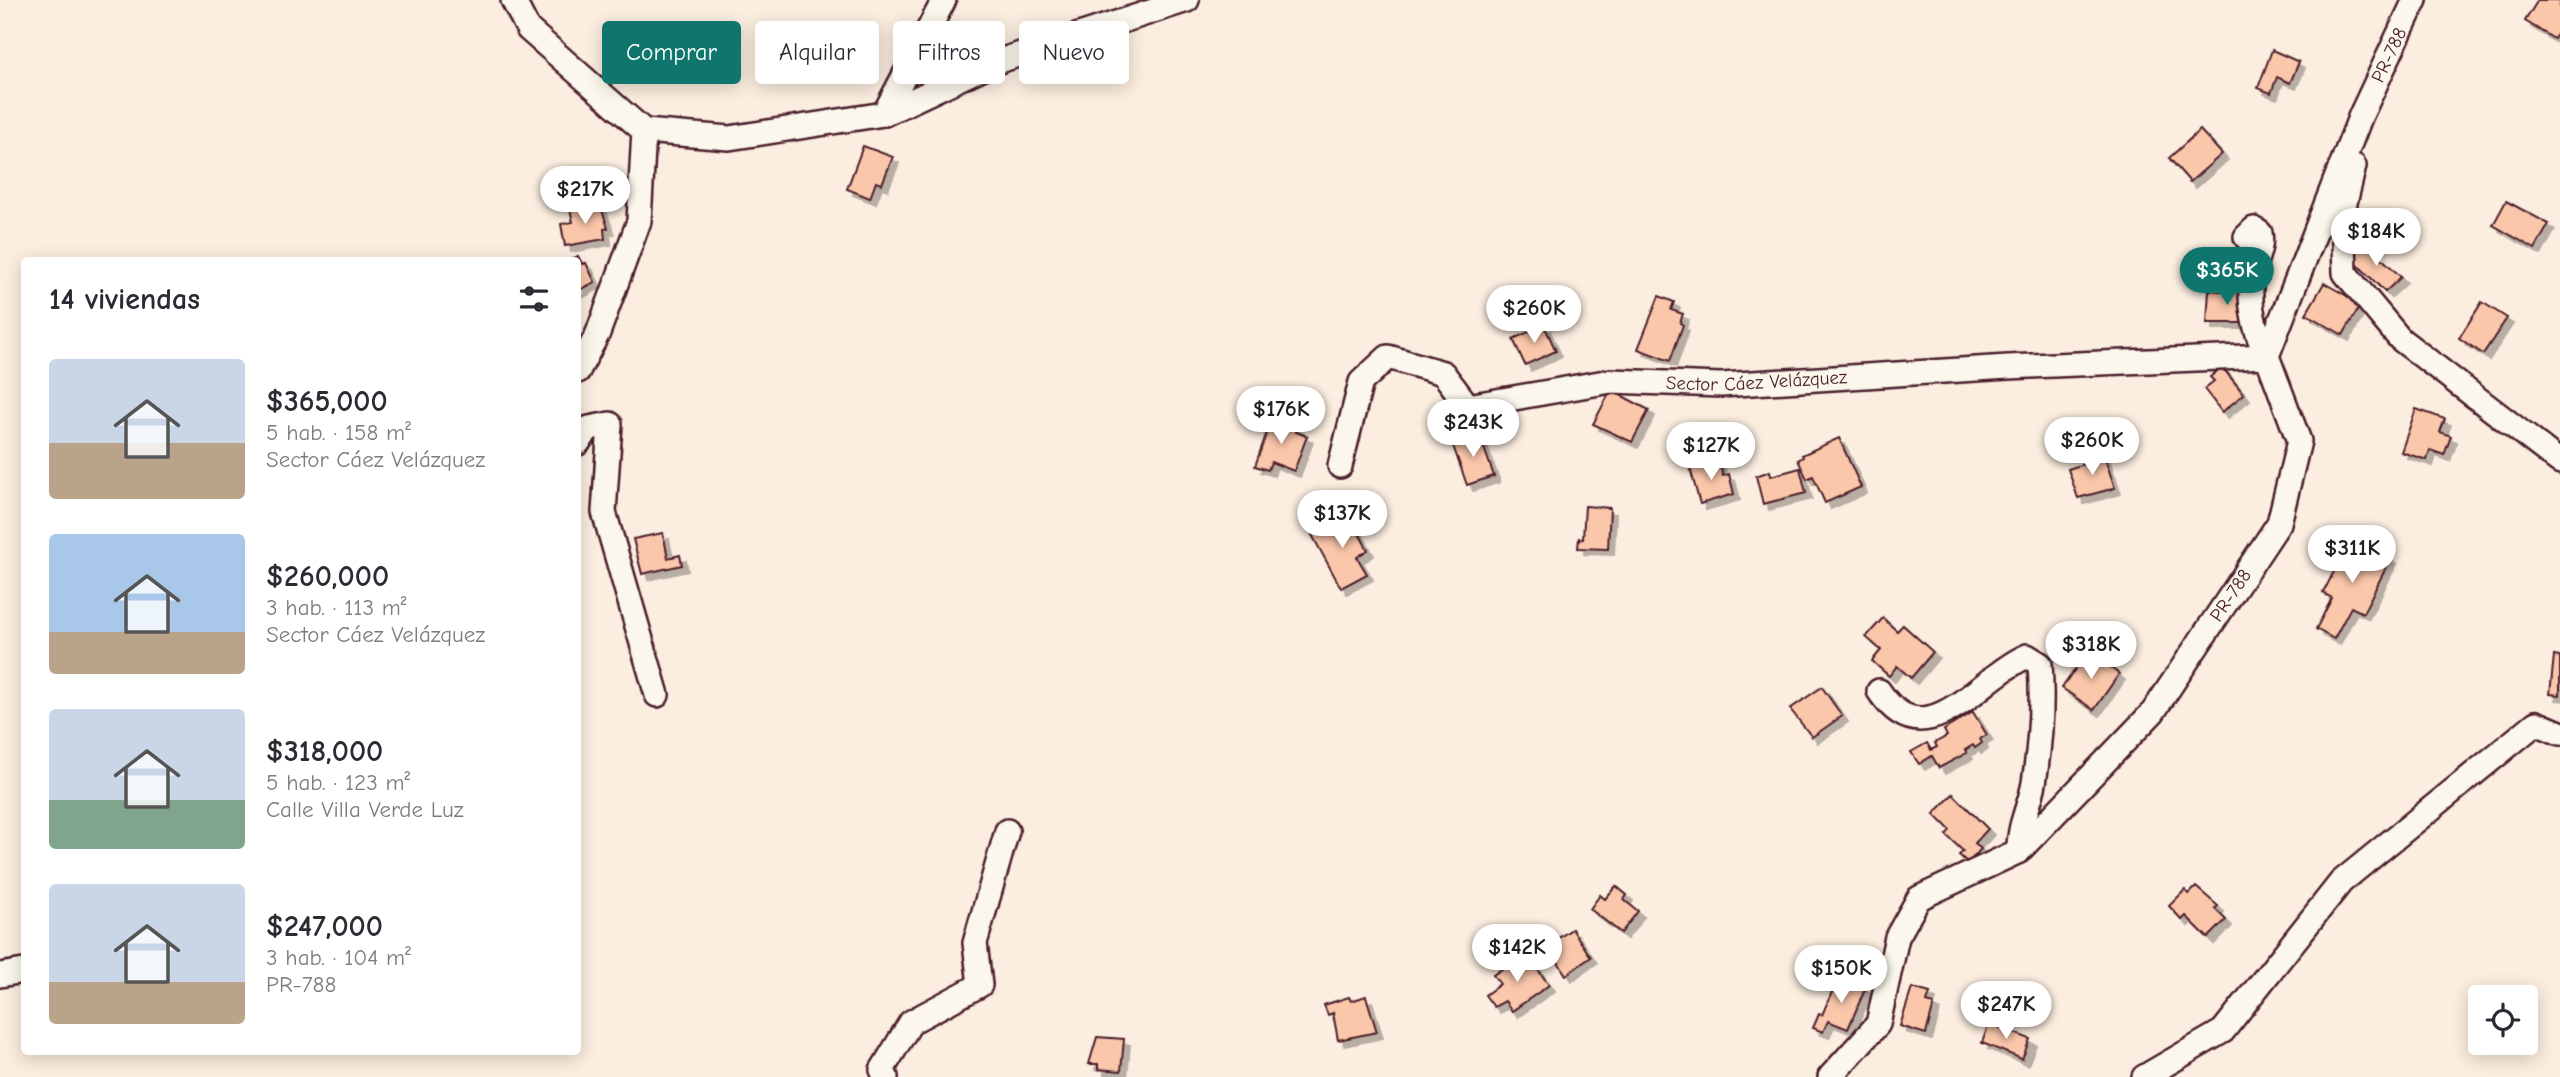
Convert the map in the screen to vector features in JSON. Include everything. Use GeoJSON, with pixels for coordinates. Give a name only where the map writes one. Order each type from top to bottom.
{"type":"FeatureCollection","features":[{"type":"Feature","properties":{"kind":"street"},"geometry":{"type":"LineString","coordinates":[[513,0],[528,29],[644,131],[729,138],[884,114],[990,64],[1187,0]]}},
{"type":"Feature","properties":{"kind":"street"},"geometry":{"type":"LineString","coordinates":[[884,114],[944,0]]}},
{"type":"Feature","properties":{"kind":"street","name":"PR-788"},"geometry":{"type":"LineString","coordinates":[[1829,1077],[1878,1024],[1897,937],[1919,898],[2019,851],[2153,712],[2279,523],[2299,441],[2267,356],[2361,115],[2415,0]]}},
{"type":"Feature","properties":{"kind":"street"},"geometry":{"type":"LineString","coordinates":[[2361,115],[2363,133],[2343,211],[2345,273],[2400,339],[2560,462]]}},
{"type":"Feature","properties":{"kind":"street"},"geometry":{"type":"LineString","coordinates":[[581,365],[598,333],[639,221],[644,131]]}},
{"type":"Feature","properties":{"kind":"street"},"geometry":{"type":"LineString","coordinates":[[2246,237],[2254,229],[2260,233],[2262,239],[2252,277],[2255,331],[2267,356]]}},
{"type":"Feature","properties":{"kind":"street","name":"Sector Cáez Velázquez"},"geometry":{"type":"LineString","coordinates":[[1340,466],[1361,382],[1388,357],[1443,373],[1468,405],[1611,381],[1721,385],[2008,367],[2267,356]]}},
{"type":"Feature","properties":{"kind":"street"},"geometry":{"type":"LineString","coordinates":[[581,439],[589,428],[610,424],[604,512],[657,695]]}},
{"type":"Feature","properties":{"kind":"street"},"geometry":{"type":"LineString","coordinates":[[1879,691],[1891,708],[1903,718],[1923,721],[1962,702],[2009,664],[2027,656],[2040,664],[2040,735],[2034,786],[2019,836],[2019,851]]}},
{"type":"Feature","properties":{"kind":"street"},"geometry":{"type":"LineString","coordinates":[[2144,1077],[2223,1031],[2341,882],[2536,723],[2560,733]]}},
{"type":"Feature","properties":{"kind":"street"},"geometry":{"type":"LineString","coordinates":[[886,1077],[882,1070],[911,1022],[980,985],[975,943],[1007,831]]}},
{"type":"Feature","properties":{"kind":"street"},"geometry":{"type":"LineString","coordinates":[[0,975],[21,972]]}},
{"type":"Feature","properties":{"kind":"building"},"geometry":{"type":"Polygon","coordinates":[[[2538,0],[2560,0],[2560,30],[2554,39],[2525,21],[2538,0]]]}},
{"type":"Feature","properties":{"kind":"building"},"geometry":{"type":"Polygon","coordinates":[[[2272,50],[2299,62],[2290,83],[2277,77],[2271,93],[2258,88],[2272,50]]]}},
{"type":"Feature","properties":{"kind":"building"},"geometry":{"type":"Polygon","coordinates":[[[2200,130],[2222,154],[2190,182],[2169,158],[2200,130]]]}},
{"type":"Feature","properties":{"kind":"building"},"geometry":{"type":"Polygon","coordinates":[[[863,146],[893,157],[882,184],[876,182],[870,198],[847,189],[863,146]]]}},
{"type":"Feature","properties":{"kind":"building"},"geometry":{"type":"Polygon","coordinates":[[[2506,201],[2549,224],[2535,249],[2493,225],[2506,201]]]}},
{"type":"Feature","properties":{"kind":"building"},"geometry":{"type":"Polygon","coordinates":[[[600,204],[608,228],[604,229],[605,239],[565,246],[561,224],[573,222],[570,209],[600,204]]]}},
{"type":"Feature","properties":{"kind":"building"},"geometry":{"type":"Polygon","coordinates":[[[2366,243],[2401,277],[2385,292],[2351,258],[2366,243]]]}},
{"type":"Feature","properties":{"kind":"building"},"geometry":{"type":"Polygon","coordinates":[[[581,262],[586,263],[595,282],[581,289],[581,262]]]}},
{"type":"Feature","properties":{"kind":"building"},"geometry":{"type":"Polygon","coordinates":[[[2324,283],[2361,304],[2343,335],[2306,314],[2324,283]]]}},
{"type":"Feature","properties":{"kind":"building"},"geometry":{"type":"Polygon","coordinates":[[[2209,290],[2247,293],[2246,323],[2207,323],[2209,290]]]}},
{"type":"Feature","properties":{"kind":"building"},"geometry":{"type":"Polygon","coordinates":[[[1659,296],[1674,302],[1671,310],[1683,314],[1680,323],[1683,325],[1670,361],[1638,349],[1659,296]]]}},
{"type":"Feature","properties":{"kind":"building"},"geometry":{"type":"Polygon","coordinates":[[[2482,302],[2507,318],[2483,354],[2459,338],[2482,302]]]}},
{"type":"Feature","properties":{"kind":"building"},"geometry":{"type":"Polygon","coordinates":[[[1544,325],[1556,351],[1525,365],[1513,339],[1544,325]]]}},
{"type":"Feature","properties":{"kind":"building"},"geometry":{"type":"Polygon","coordinates":[[[2222,367],[2244,394],[2222,412],[2204,389],[2214,381],[2210,377],[2222,367]]]}},
{"type":"Feature","properties":{"kind":"building"},"geometry":{"type":"Polygon","coordinates":[[[1611,390],[1649,410],[1632,442],[1593,424],[1611,390]]]}},
{"type":"Feature","properties":{"kind":"building"},"geometry":{"type":"Polygon","coordinates":[[[2416,409],[2445,419],[2440,432],[2451,436],[2444,455],[2430,450],[2427,460],[2401,452],[2416,409]]]}},
{"type":"Feature","properties":{"kind":"building"},"geometry":{"type":"Polygon","coordinates":[[[1272,418],[1298,428],[1296,432],[1307,436],[1294,471],[1271,462],[1268,470],[1255,466],[1272,418]]]}},
{"type":"Feature","properties":{"kind":"building"},"geometry":{"type":"Polygon","coordinates":[[[1479,434],[1494,476],[1467,485],[1452,443],[1479,434]]]}},
{"type":"Feature","properties":{"kind":"building"},"geometry":{"type":"Polygon","coordinates":[[[1839,438],[1861,487],[1825,503],[1813,476],[1807,479],[1798,460],[1802,455],[1839,438]]]}},
{"type":"Feature","properties":{"kind":"building"},"geometry":{"type":"Polygon","coordinates":[[[2103,453],[2115,488],[2078,498],[2068,469],[2084,464],[2082,460],[2103,453]]]}},
{"type":"Feature","properties":{"kind":"building"},"geometry":{"type":"Polygon","coordinates":[[[1718,460],[1723,476],[1729,474],[1734,494],[1700,504],[1690,468],[1718,460]]]}},
{"type":"Feature","properties":{"kind":"building"},"geometry":{"type":"Polygon","coordinates":[[[1800,468],[1806,493],[1763,504],[1756,476],[1770,471],[1771,476],[1800,468]]]}},
{"type":"Feature","properties":{"kind":"building"},"geometry":{"type":"Polygon","coordinates":[[[1585,506],[1610,508],[1608,549],[1578,548],[1579,538],[1583,539],[1585,506]]]}},
{"type":"Feature","properties":{"kind":"building"},"geometry":{"type":"Polygon","coordinates":[[[1349,515],[1368,550],[1357,557],[1367,574],[1341,588],[1312,535],[1349,515]]]}},
{"type":"Feature","properties":{"kind":"building"},"geometry":{"type":"Polygon","coordinates":[[[663,533],[668,558],[680,555],[682,565],[642,574],[633,539],[663,533]]]}},
{"type":"Feature","properties":{"kind":"building"},"geometry":{"type":"Polygon","coordinates":[[[2351,538],[2391,558],[2363,613],[2351,607],[2334,639],[2316,629],[2332,598],[2323,593],[2351,538]]]}},
{"type":"Feature","properties":{"kind":"building"},"geometry":{"type":"Polygon","coordinates":[[[1883,618],[1897,631],[1903,625],[1933,652],[1911,678],[1897,666],[1889,676],[1872,661],[1881,650],[1866,637],[1883,618]]]}},
{"type":"Feature","properties":{"kind":"building"},"geometry":{"type":"Polygon","coordinates":[[[2088,651],[2119,674],[2094,710],[2062,688],[2088,651]]]}},
{"type":"Feature","properties":{"kind":"building"},"geometry":{"type":"Polygon","coordinates":[[[2554,656],[2560,657],[2560,695],[2550,694],[2554,656]]]}},
{"type":"Feature","properties":{"kind":"building"},"geometry":{"type":"Polygon","coordinates":[[[1822,687],[1842,716],[1812,737],[1790,709],[1822,687]]]}},
{"type":"Feature","properties":{"kind":"building"},"geometry":{"type":"Polygon","coordinates":[[[1973,712],[1987,735],[1980,739],[1982,743],[1975,748],[1973,745],[1965,750],[1967,753],[1939,768],[1932,756],[1919,764],[1911,752],[1927,743],[1931,750],[1937,747],[1935,743],[1947,736],[1944,730],[1973,712]]]}},
{"type":"Feature","properties":{"kind":"building"},"geometry":{"type":"Polygon","coordinates":[[[1953,794],[1988,829],[1975,843],[1981,849],[1968,863],[1959,855],[1963,851],[1946,835],[1950,830],[1934,814],[1953,794]]]}},
{"type":"Feature","properties":{"kind":"building"},"geometry":{"type":"Polygon","coordinates":[[[1616,886],[1627,895],[1624,900],[1638,911],[1621,933],[1590,909],[1600,895],[1605,899],[1616,886]]]}},
{"type":"Feature","properties":{"kind":"building"},"geometry":{"type":"Polygon","coordinates":[[[2196,887],[2218,906],[2215,909],[2226,920],[2208,938],[2186,916],[2182,920],[2169,906],[2185,890],[2189,894],[2196,887]]]}},
{"type":"Feature","properties":{"kind":"building"},"geometry":{"type":"Polygon","coordinates":[[[1572,929],[1591,957],[1566,975],[1550,949],[1554,947],[1551,943],[1572,929]]]}},
{"type":"Feature","properties":{"kind":"building"},"geometry":{"type":"Polygon","coordinates":[[[1528,956],[1549,985],[1512,1011],[1505,1001],[1494,1007],[1485,995],[1500,984],[1493,975],[1518,958],[1520,961],[1528,956]]]}},
{"type":"Feature","properties":{"kind":"building"},"geometry":{"type":"Polygon","coordinates":[[[1839,976],[1866,987],[1848,1029],[1828,1021],[1823,1032],[1813,1028],[1819,1014],[1822,1015],[1839,976]]]}},
{"type":"Feature","properties":{"kind":"building"},"geometry":{"type":"Polygon","coordinates":[[[1912,988],[1930,993],[1927,1002],[1934,1004],[1926,1034],[1900,1026],[1912,988]]]}},
{"type":"Feature","properties":{"kind":"building"},"geometry":{"type":"Polygon","coordinates":[[[1366,996],[1377,1032],[1338,1040],[1333,1013],[1328,1015],[1324,1005],[1349,997],[1351,1001],[1366,996]]]}},
{"type":"Feature","properties":{"kind":"building"},"geometry":{"type":"Polygon","coordinates":[[[1989,1023],[2030,1039],[2022,1059],[1982,1043],[1989,1023]]]}},
{"type":"Feature","properties":{"kind":"building"},"geometry":{"type":"Polygon","coordinates":[[[1097,1037],[1124,1039],[1121,1071],[1098,1069],[1098,1064],[1089,1064],[1097,1037]]]}}]}
